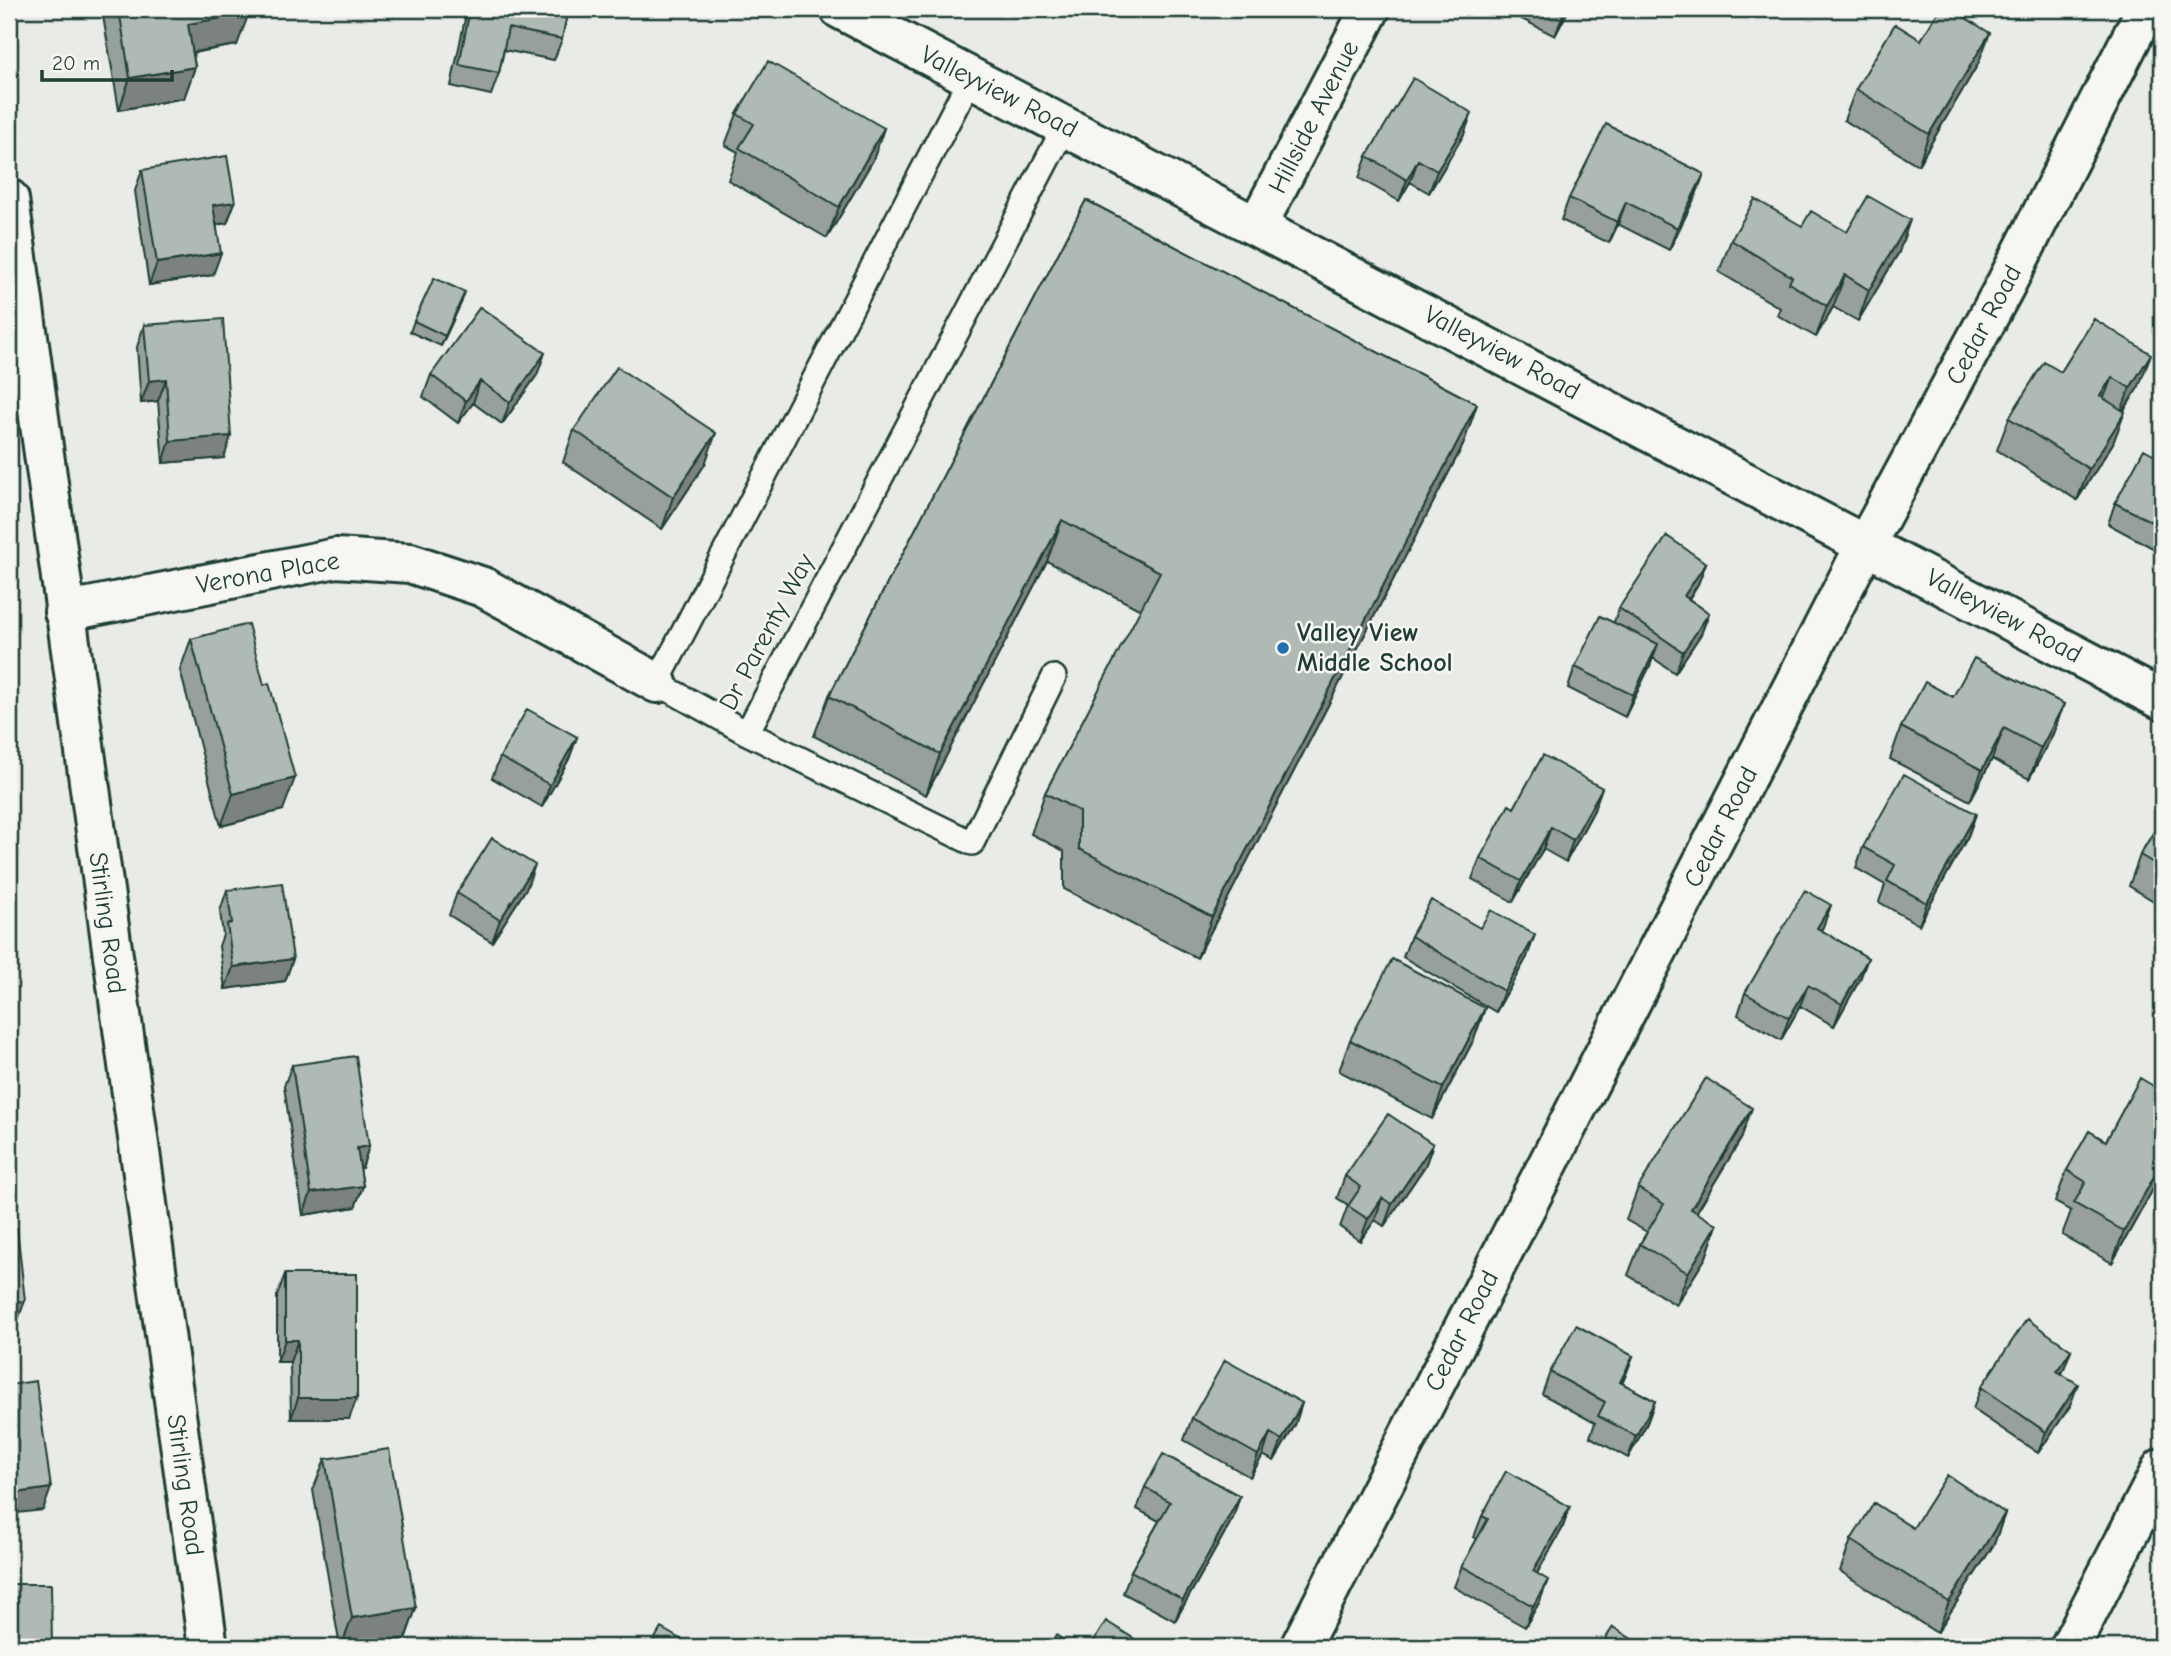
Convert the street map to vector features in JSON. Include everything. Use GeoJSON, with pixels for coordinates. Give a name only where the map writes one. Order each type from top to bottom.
{"type":"FeatureCollection","features":[{"type":"Feature","properties":{"kind":"street","name":"Valleyview Road"},"geometry":{"type":"LineString","coordinates":[[839,9],[2162,700]]}},
{"type":"Feature","properties":{"kind":"street","name":"Hillside Avenue"},"geometry":{"type":"LineString","coordinates":[[1257,226],[1370,9]]}},
{"type":"Feature","properties":{"kind":"street","name":"Cedar Road"},"geometry":{"type":"LineString","coordinates":[[1300,1647],[1867,544],[2006,284],[2146,9]]}},
{"type":"Feature","properties":{"kind":"street","name":"Stirling Road"},"geometry":{"type":"LineString","coordinates":[[9,199],[208,1647]]}},
{"type":"Feature","properties":{"kind":"street","name":"Verona Place"},"geometry":{"type":"LineString","coordinates":[[64,612],[336,558],[410,563],[483,587],[657,683]]}},
{"type":"Feature","properties":{"kind":"street"},"geometry":{"type":"LineString","coordinates":[[2070,1647],[2162,1468]]}},
{"type":"Feature","properties":{"kind":"lane"},"geometry":{"type":"LineString","coordinates":[[657,683],[971,77]]}},
{"type":"Feature","properties":{"kind":"lane","name":"Dr Parenty Way"},"geometry":{"type":"LineString","coordinates":[[657,683],[747,733],[1065,126]]}},
{"type":"Feature","properties":{"kind":"lane"},"geometry":{"type":"LineString","coordinates":[[747,733],[972,843],[1054,677]]}},
{"type":"Feature","properties":{"kind":"building"},"geometry":{"type":"Polygon","coordinates":[[[119,9],[248,9],[249,13],[188,24],[195,67],[130,78],[119,9]]]}},
{"type":"Feature","properties":{"kind":"building"},"geometry":{"type":"Polygon","coordinates":[[[470,9],[568,9],[562,39],[508,28],[499,73],[459,65],[470,9]]]}},
{"type":"Feature","properties":{"kind":"building"},"geometry":{"type":"Polygon","coordinates":[[[1551,9],[1566,9],[1563,15],[1551,9]]]}},
{"type":"Feature","properties":{"kind":"building"},"geometry":{"type":"Polygon","coordinates":[[[1940,9],[1951,9],[1990,33],[1929,134],[1856,89],[1895,24],[1921,40],[1940,9]]]}},
{"type":"Feature","properties":{"kind":"building"},"geometry":{"type":"Polygon","coordinates":[[[768,61],[884,128],[839,207],[739,148],[754,124],[737,114],[768,61]]]}},
{"type":"Feature","properties":{"kind":"building"},"geometry":{"type":"Polygon","coordinates":[[[1413,78],[1472,113],[1437,171],[1418,160],[1407,180],[1367,156],[1413,78]]]}},
{"type":"Feature","properties":{"kind":"building"},"geometry":{"type":"Polygon","coordinates":[[[1606,124],[1704,174],[1677,228],[1626,202],[1617,222],[1569,198],[1606,124]]]}},
{"type":"Feature","properties":{"kind":"building"},"geometry":{"type":"Polygon","coordinates":[[[227,156],[235,202],[213,205],[221,253],[157,263],[142,170],[227,156]]]}},
{"type":"Feature","properties":{"kind":"building"},"geometry":{"type":"Polygon","coordinates":[[[1868,196],[1910,220],[1869,290],[1845,275],[1827,306],[1789,283],[1792,277],[1731,240],[1755,199],[1802,226],[1811,211],[1847,232],[1868,196]]]}},
{"type":"Feature","properties":{"kind":"building"},"geometry":{"type":"Polygon","coordinates":[[[1086,200],[1477,404],[1212,917],[1079,849],[1079,811],[1045,793],[1160,572],[1062,520],[940,754],[829,696],[1086,200]]]}},
{"type":"Feature","properties":{"kind":"building"},"geometry":{"type":"Polygon","coordinates":[[[434,278],[465,292],[445,336],[414,321],[434,278]]]}},
{"type":"Feature","properties":{"kind":"building"},"geometry":{"type":"Polygon","coordinates":[[[480,307],[545,353],[510,402],[480,381],[466,401],[431,375],[480,307]]]}},
{"type":"Feature","properties":{"kind":"building"},"geometry":{"type":"Polygon","coordinates":[[[223,319],[231,436],[170,441],[166,379],[149,381],[144,325],[223,319]]]}},
{"type":"Feature","properties":{"kind":"building"},"geometry":{"type":"Polygon","coordinates":[[[2094,319],[2151,354],[2130,388],[2112,377],[2100,396],[2125,412],[2089,469],[2009,418],[2044,362],[2061,372],[2094,319]]]}},
{"type":"Feature","properties":{"kind":"building"},"geometry":{"type":"Polygon","coordinates":[[[617,367],[716,433],[673,497],[574,430],[617,367]]]}},
{"type":"Feature","properties":{"kind":"building"},"geometry":{"type":"Polygon","coordinates":[[[2144,449],[2162,459],[2162,527],[2115,503],[2144,449]]]}},
{"type":"Feature","properties":{"kind":"building"},"geometry":{"type":"Polygon","coordinates":[[[1667,536],[1706,563],[1684,596],[1709,613],[1683,652],[1619,608],[1667,536]]]}},
{"type":"Feature","properties":{"kind":"building"},"geometry":{"type":"Polygon","coordinates":[[[1600,616],[1658,644],[1633,695],[1575,667],[1600,616]]]}},
{"type":"Feature","properties":{"kind":"building"},"geometry":{"type":"Polygon","coordinates":[[[248,624],[264,685],[269,683],[295,778],[233,794],[191,639],[248,624]]]}},
{"type":"Feature","properties":{"kind":"building"},"geometry":{"type":"Polygon","coordinates":[[[1974,658],[2064,704],[2041,748],[2004,728],[1982,770],[1901,727],[1925,682],[1953,697],[1974,658]]]}},
{"type":"Feature","properties":{"kind":"building"},"geometry":{"type":"Polygon","coordinates":[[[527,709],[577,737],[550,785],[500,757],[527,709]]]}},
{"type":"Feature","properties":{"kind":"building"},"geometry":{"type":"Polygon","coordinates":[[[1543,755],[1602,788],[1573,840],[1551,827],[1521,881],[1480,858],[1509,805],[1514,808],[1543,755]]]}},
{"type":"Feature","properties":{"kind":"building"},"geometry":{"type":"Polygon","coordinates":[[[1904,774],[1976,814],[1927,903],[1887,881],[1895,865],[1863,847],[1904,774]]]}},
{"type":"Feature","properties":{"kind":"building"},"geometry":{"type":"Polygon","coordinates":[[[2162,818],[2162,868],[2140,855],[2162,818]]]}},
{"type":"Feature","properties":{"kind":"building"},"geometry":{"type":"Polygon","coordinates":[[[492,838],[535,865],[500,920],[457,893],[492,838]]]}},
{"type":"Feature","properties":{"kind":"building"},"geometry":{"type":"Polygon","coordinates":[[[282,883],[293,959],[233,967],[227,924],[232,923],[227,890],[282,883]]]}},
{"type":"Feature","properties":{"kind":"building"},"geometry":{"type":"Polygon","coordinates":[[[1805,890],[1831,905],[1817,928],[1868,958],[1842,1004],[1808,985],[1789,1018],[1745,993],[1805,890]]]}},
{"type":"Feature","properties":{"kind":"building"},"geometry":{"type":"Polygon","coordinates":[[[1431,900],[1480,928],[1491,910],[1535,935],[1504,991],[1411,936],[1431,900]]]}},
{"type":"Feature","properties":{"kind":"building"},"geometry":{"type":"Polygon","coordinates":[[[1392,959],[1485,1008],[1443,1088],[1350,1040],[1392,959]]]}},
{"type":"Feature","properties":{"kind":"building"},"geometry":{"type":"Polygon","coordinates":[[[356,1056],[369,1146],[357,1148],[363,1186],[311,1193],[292,1065],[356,1056]]]}},
{"type":"Feature","properties":{"kind":"building"},"geometry":{"type":"Polygon","coordinates":[[[1706,1078],[1752,1108],[1691,1209],[1717,1225],[1688,1273],[1640,1244],[1664,1204],[1638,1188],[1706,1078]]]}},
{"type":"Feature","properties":{"kind":"building"},"geometry":{"type":"Polygon","coordinates":[[[2140,1078],[2162,1091],[2162,1162],[2124,1231],[2074,1203],[2086,1182],[2067,1170],[2089,1131],[2106,1141],[2140,1078]]]}},
{"type":"Feature","properties":{"kind":"building"},"geometry":{"type":"Polygon","coordinates":[[[1388,1114],[1433,1144],[1392,1204],[1382,1198],[1368,1219],[1348,1206],[1361,1187],[1345,1176],[1388,1114]]]}},
{"type":"Feature","properties":{"kind":"building"},"geometry":{"type":"Polygon","coordinates":[[[17,1228],[25,1301],[9,1302],[9,1229],[17,1228]]]}},
{"type":"Feature","properties":{"kind":"building"},"geometry":{"type":"Polygon","coordinates":[[[285,1274],[357,1274],[357,1398],[298,1398],[298,1340],[285,1340],[285,1274]]]}},
{"type":"Feature","properties":{"kind":"building"},"geometry":{"type":"Polygon","coordinates":[[[2027,1319],[2071,1350],[2057,1371],[2078,1384],[2046,1432],[1981,1387],[2027,1319]]]}},
{"type":"Feature","properties":{"kind":"building"},"geometry":{"type":"Polygon","coordinates":[[[1576,1325],[1633,1356],[1620,1382],[1655,1401],[1636,1436],[1598,1416],[1605,1402],[1550,1372],[1576,1325]]]}},
{"type":"Feature","properties":{"kind":"building"},"geometry":{"type":"Polygon","coordinates":[[[1225,1360],[1302,1403],[1282,1440],[1270,1433],[1258,1455],[1192,1418],[1225,1360]]]}},
{"type":"Feature","properties":{"kind":"building"},"geometry":{"type":"Polygon","coordinates":[[[36,1381],[51,1488],[9,1494],[9,1385],[36,1381]]]}},
{"type":"Feature","properties":{"kind":"building"},"geometry":{"type":"Polygon","coordinates":[[[389,1449],[416,1608],[352,1618],[325,1459],[389,1449]]]}},
{"type":"Feature","properties":{"kind":"building"},"geometry":{"type":"Polygon","coordinates":[[[1163,1454],[1240,1496],[1183,1600],[1131,1571],[1170,1502],[1145,1487],[1163,1454]]]}},
{"type":"Feature","properties":{"kind":"building"},"geometry":{"type":"Polygon","coordinates":[[[1506,1471],[1570,1507],[1533,1571],[1548,1580],[1533,1606],[1462,1566],[1488,1519],[1482,1516],[1506,1471]]]}},
{"type":"Feature","properties":{"kind":"building"},"geometry":{"type":"Polygon","coordinates":[[[1947,1475],[2005,1513],[1949,1602],[1851,1540],[1874,1503],[1913,1528],[1947,1475]]]}},
{"type":"Feature","properties":{"kind":"building"},"geometry":{"type":"Polygon","coordinates":[[[9,1584],[51,1584],[52,1647],[9,1647],[9,1584]]]}},
{"type":"Feature","properties":{"kind":"building"},"geometry":{"type":"Polygon","coordinates":[[[1106,1621],[1144,1645],[1090,1647],[1106,1621]]]}},
{"type":"Feature","properties":{"kind":"building"},"geometry":{"type":"Polygon","coordinates":[[[1613,1627],[1644,1647],[1600,1647],[1613,1627]]]}},
{"type":"Feature","properties":{"kind":"building"},"geometry":{"type":"Polygon","coordinates":[[[661,1628],[694,1647],[650,1647],[661,1628]]]}},
{"type":"Feature","properties":{"kind":"building"},"geometry":{"type":"Polygon","coordinates":[[[1056,1635],[1074,1647],[1048,1647],[1056,1635]]]}},
{"type":"Feature","properties":{"kind":"place","name":"Valley View Middle School"},"geometry":{"type":"Point","coordinates":[1283,648]}}]}
